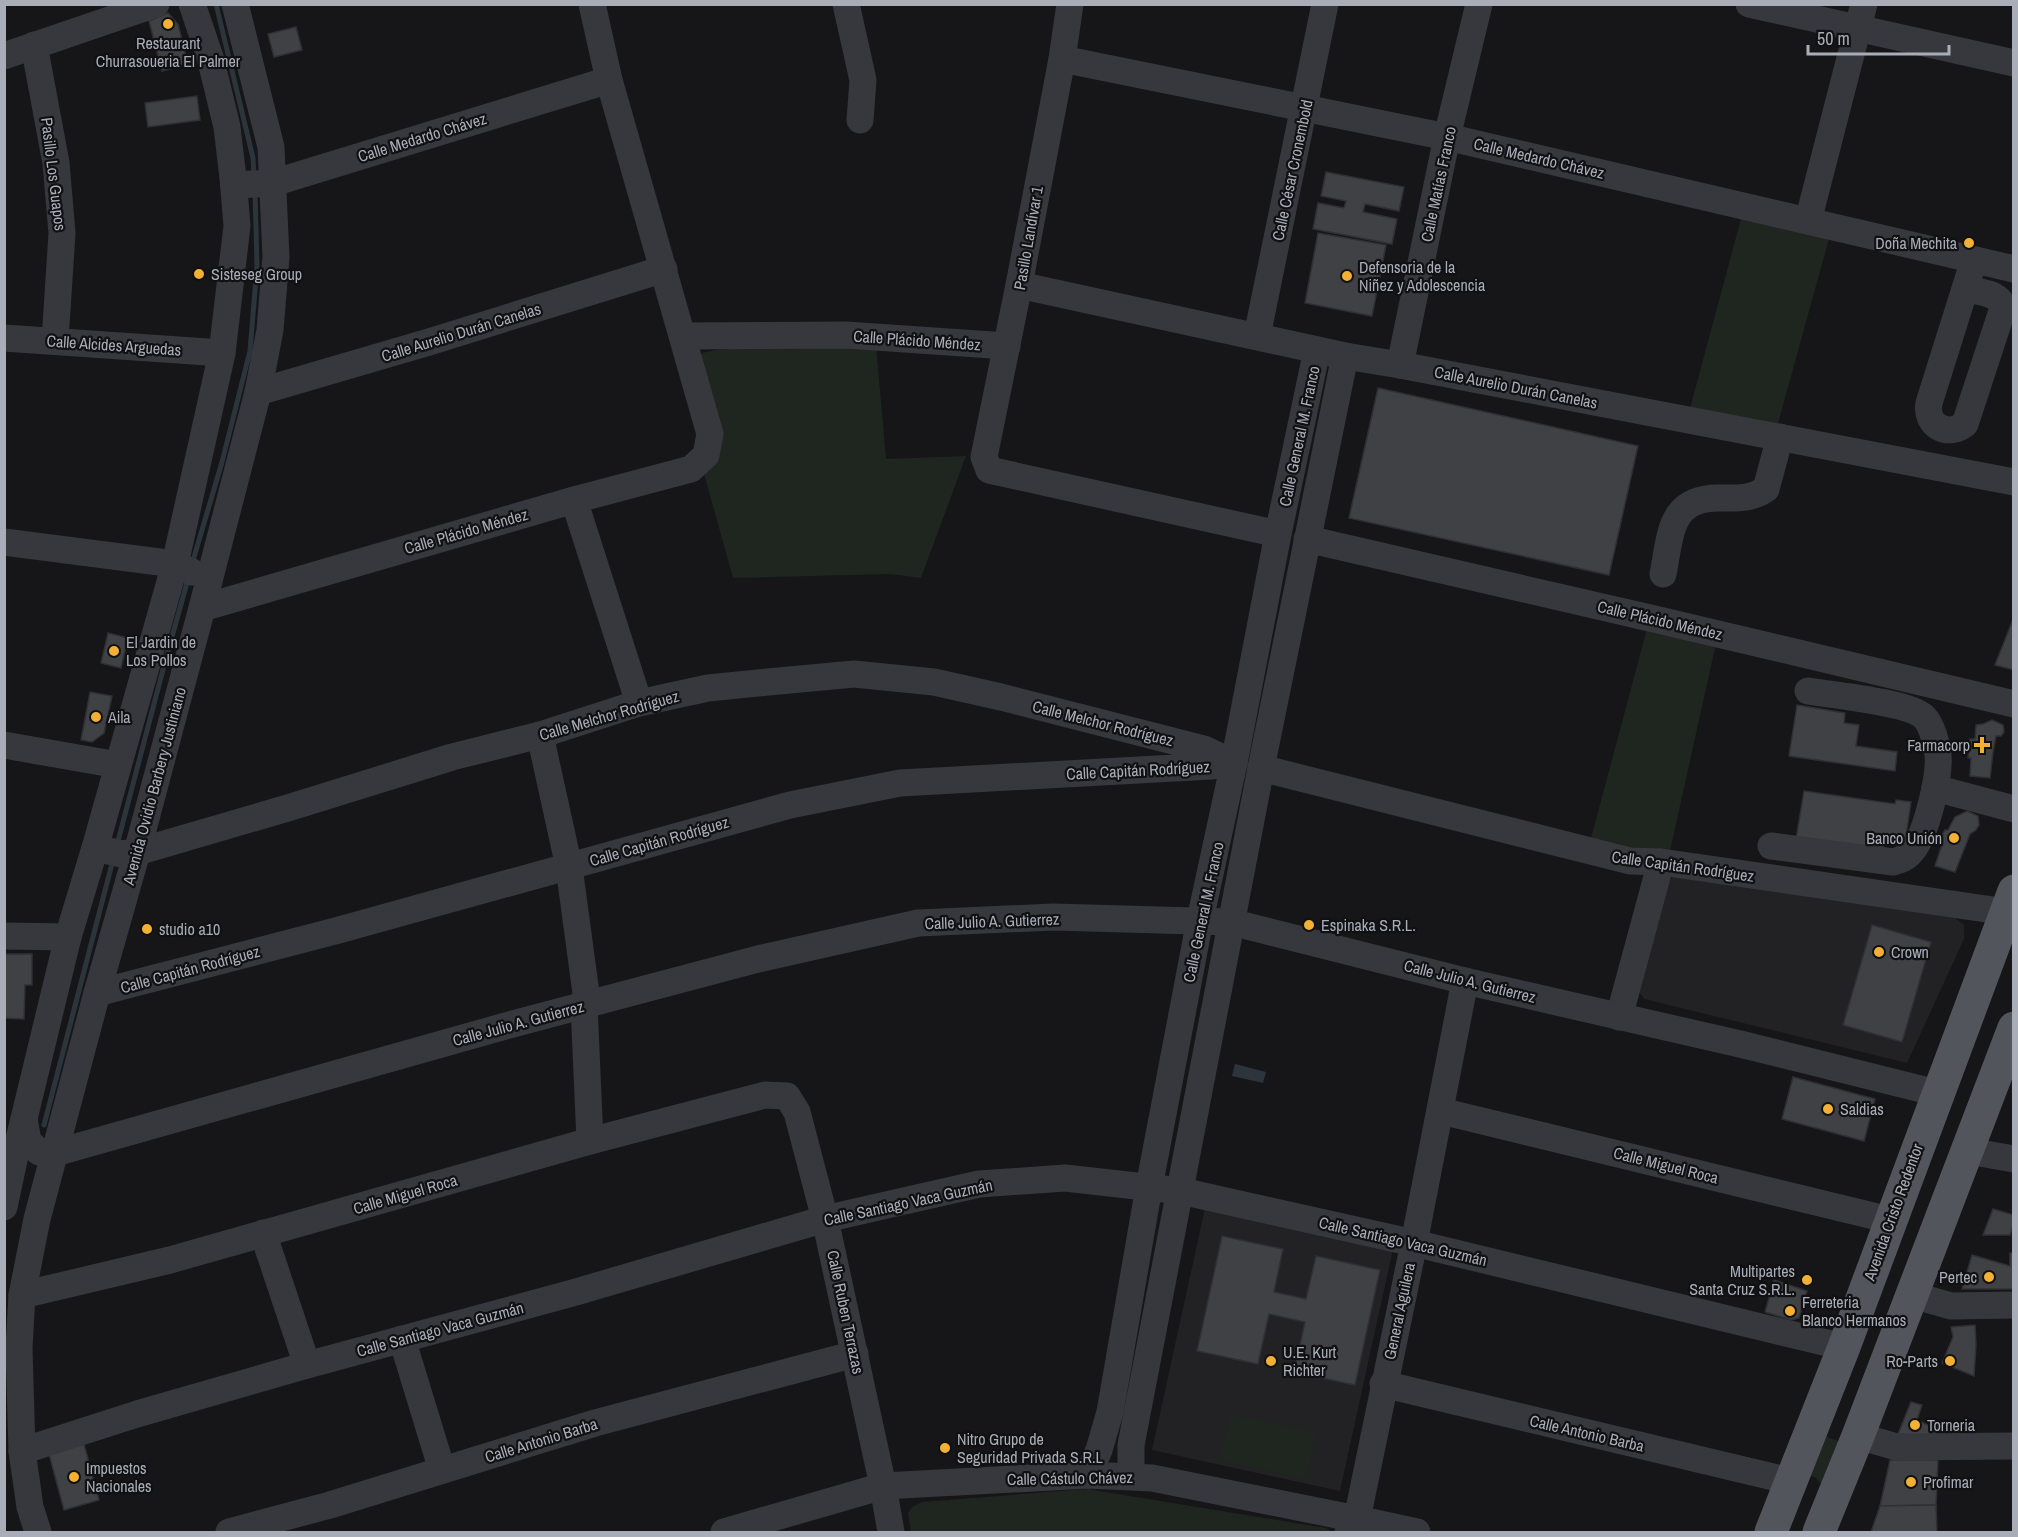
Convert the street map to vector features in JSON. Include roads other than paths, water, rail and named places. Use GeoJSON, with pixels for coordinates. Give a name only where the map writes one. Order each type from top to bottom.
{"type":"FeatureCollection","features":[{"type":"Feature","properties":{"kind":"main road","name":"Avenida Cristo Redentor"},"geometry":{"type":"LineString","coordinates":[[1771,1533],[1844,1347],[2010,902]]}},
{"type":"Feature","properties":{"kind":"main road"},"geometry":{"type":"LineString","coordinates":[[1820,1530],[1968,1152],[2013,1028]]}},
{"type":"Feature","properties":{"kind":"main road"},"geometry":{"type":"LineString","coordinates":[[1831,1377],[1826,1402],[1827,1425],[1833,1432],[1844,1438],[1858,1436]]}},
{"type":"Feature","properties":{"kind":"main road"},"geometry":{"type":"LineString","coordinates":[[1790,1481],[1801,1481],[1818,1489],[1821,1498],[1820,1530]]}},
{"type":"Feature","properties":{"kind":"street"},"geometry":{"type":"LineString","coordinates":[[4,56],[156,4]]}},
{"type":"Feature","properties":{"kind":"street","name":"Avenida Ovidio Barbery Justiniano"},"geometry":{"type":"LineString","coordinates":[[38,1533],[30,1507],[22,1451],[19,1348],[22,1294],[37,1219],[97,993],[115,851],[118,765],[258,392],[270,330],[276,257],[254,184],[227,127],[210,57],[192,4]]}},
{"type":"Feature","properties":{"kind":"street","name":"Avenida Ovidio Barbery Justiniano"},"geometry":{"type":"LineString","coordinates":[[4,1207],[9,1160],[24,1119],[68,938],[115,851],[202,608],[191,571],[222,353],[237,226],[271,147],[235,4]]}},
{"type":"Feature","properties":{"kind":"street"},"geometry":{"type":"LineString","coordinates":[[592,4],[609,80],[683,336]]}},
{"type":"Feature","properties":{"kind":"street"},"geometry":{"type":"LineString","coordinates":[[846,4],[863,80],[860,120]]}},
{"type":"Feature","properties":{"kind":"street","name":"Pasillo Landívar 1"},"geometry":{"type":"LineString","coordinates":[[1070,4],[1062,59],[984,457],[989,470],[1278,534]]}},
{"type":"Feature","properties":{"kind":"street","name":"Calle César Cronembold"},"geometry":{"type":"LineString","coordinates":[[1257,336],[1325,4]]}},
{"type":"Feature","properties":{"kind":"street","name":"Calle Matías Franco"},"geometry":{"type":"LineString","coordinates":[[1400,365],[1447,137],[1479,4]]}},
{"type":"Feature","properties":{"kind":"street"},"geometry":{"type":"LineString","coordinates":[[1751,5],[1861,16],[2013,63]]}},
{"type":"Feature","properties":{"kind":"street"},"geometry":{"type":"LineString","coordinates":[[1808,221],[1861,16]]}},
{"type":"Feature","properties":{"kind":"street","name":"Pasillo Los Guapos"},"geometry":{"type":"LineString","coordinates":[[34,45],[56,163],[62,232],[55,340]]}},
{"type":"Feature","properties":{"kind":"street","name":"Calle Medardo Chávez"},"geometry":{"type":"LineString","coordinates":[[1062,59],[1447,137],[2013,269]]}},
{"type":"Feature","properties":{"kind":"street","name":"Calle Medardo Chávez"},"geometry":{"type":"LineString","coordinates":[[254,184],[609,80]]}},
{"type":"Feature","properties":{"kind":"street"},"geometry":{"type":"LineString","coordinates":[[1965,290],[1996,297],[2001,301],[2003,308],[1965,424],[1958,430],[1951,431],[1942,429],[1931,419],[1928,412],[1974,260]]}},
{"type":"Feature","properties":{"kind":"street","name":"Calle Aurelio Durán Canelas"},"geometry":{"type":"LineString","coordinates":[[258,392],[664,269]]}},
{"type":"Feature","properties":{"kind":"street","name":"Calle Aurelio Durán Canelas"},"geometry":{"type":"LineString","coordinates":[[1019,285],[1345,356],[2013,482]]}},
{"type":"Feature","properties":{"kind":"street","name":"Calle Plácido Méndez"},"geometry":{"type":"LineString","coordinates":[[202,608],[574,500],[691,469],[706,455],[710,434],[683,336],[846,335],[1007,346]]}},
{"type":"Feature","properties":{"kind":"street","name":"Calle Alcides Arguedas"},"geometry":{"type":"LineString","coordinates":[[4,338],[222,353]]}},
{"type":"Feature","properties":{"kind":"street","name":"Calle General M. Franco"},"geometry":{"type":"LineString","coordinates":[[1088,1475],[1099,1450],[1110,1412],[1149,1187],[1200,920],[1317,350]]}},
{"type":"Feature","properties":{"kind":"street","name":"Calle General M. Franco"},"geometry":{"type":"LineString","coordinates":[[1131,1476],[1131,1445],[1261,768],[1345,356]]}},
{"type":"Feature","properties":{"kind":"street"},"geometry":{"type":"LineString","coordinates":[[1301,429],[1329,434]]}},
{"type":"Feature","properties":{"kind":"street"},"geometry":{"type":"LineString","coordinates":[[1663,574],[1672,528],[1680,512],[1687,504],[1708,497],[1746,499],[1766,489],[1780,437]]}},
{"type":"Feature","properties":{"kind":"street"},"geometry":{"type":"LineString","coordinates":[[574,500],[639,703]]}},
{"type":"Feature","properties":{"kind":"street","name":"Calle Plácido Méndez"},"geometry":{"type":"LineString","coordinates":[[1307,539],[2013,704]]}},
{"type":"Feature","properties":{"kind":"street"},"geometry":{"type":"LineString","coordinates":[[4,542],[191,571]]}},
{"type":"Feature","properties":{"kind":"street","name":"Calle Melchor Rodríguez"},"geometry":{"type":"LineString","coordinates":[[115,851],[291,807],[452,757],[540,735],[639,703],[708,688],[854,674],[934,682],[1001,697],[1204,749],[1234,763]]}},
{"type":"Feature","properties":{"kind":"street"},"geometry":{"type":"LineString","coordinates":[[1771,846],[1893,862],[1904,859],[1913,851],[1919,840],[1936,783],[1938,754],[1931,729],[1924,717],[1897,706],[1808,691]]}},
{"type":"Feature","properties":{"kind":"street"},"geometry":{"type":"LineString","coordinates":[[540,735],[569,867],[586,993],[584,1005],[590,1141]]}},
{"type":"Feature","properties":{"kind":"street"},"geometry":{"type":"LineString","coordinates":[[4,745],[118,765]]}},
{"type":"Feature","properties":{"kind":"street","name":"Calle Capitán Rodríguez"},"geometry":{"type":"LineString","coordinates":[[97,993],[339,930],[790,805],[900,783],[1234,763]]}},
{"type":"Feature","properties":{"kind":"street","name":"Calle Capitán Rodríguez"},"geometry":{"type":"LineString","coordinates":[[1261,768],[1630,861],[1661,862],[2010,902]]}},
{"type":"Feature","properties":{"kind":"street"},"geometry":{"type":"LineString","coordinates":[[1936,783],[2013,791]]}},
{"type":"Feature","properties":{"kind":"street"},"geometry":{"type":"LineString","coordinates":[[1936,783],[2013,809]]}},
{"type":"Feature","properties":{"kind":"street"},"geometry":{"type":"LineString","coordinates":[[1619,1017],[1661,862]]}},
{"type":"Feature","properties":{"kind":"street","name":"Calle Julio A. Gutierrez"},"geometry":{"type":"LineString","coordinates":[[55,1153],[584,1005],[758,959],[918,923],[1053,917],[1231,922],[1465,981],[1937,1093]]}},
{"type":"Feature","properties":{"kind":"street"},"geometry":{"type":"LineString","coordinates":[[4,936],[68,938]]}},
{"type":"Feature","properties":{"kind":"street","name":"General Aguilera"},"geometry":{"type":"LineString","coordinates":[[1352,1526],[1414,1243],[1465,981]]}},
{"type":"Feature","properties":{"kind":"street","name":"Calle Miguel Roca"},"geometry":{"type":"LineString","coordinates":[[22,1294],[170,1260],[590,1141],[765,1095],[787,1096]]}},
{"type":"Feature","properties":{"kind":"street","name":"Calle Ruben Terrazas"},"geometry":{"type":"LineString","coordinates":[[787,1096],[797,1112],[825,1219],[883,1486],[891,1533]]}},
{"type":"Feature","properties":{"kind":"street","name":"Calle Miguel Roca"},"geometry":{"type":"LineString","coordinates":[[1441,1111],[1890,1220]]}},
{"type":"Feature","properties":{"kind":"street"},"geometry":{"type":"LineString","coordinates":[[24,1119],[28,1141],[39,1152],[55,1153]]}},
{"type":"Feature","properties":{"kind":"street"},"geometry":{"type":"LineString","coordinates":[[1968,1152],[2013,1160]]}},
{"type":"Feature","properties":{"kind":"street"},"geometry":{"type":"LineString","coordinates":[[9,1160],[29,1161],[41,1171],[46,1187]]}},
{"type":"Feature","properties":{"kind":"street","name":"Calle Santiago Vaca Guzmán"},"geometry":{"type":"LineString","coordinates":[[22,1451],[138,1414],[307,1365],[576,1292],[825,1219],[979,1184],[1065,1178],[1181,1191],[1414,1243],[1844,1347]]}},
{"type":"Feature","properties":{"kind":"street"},"geometry":{"type":"LineString","coordinates":[[263,1233],[307,1365]]}},
{"type":"Feature","properties":{"kind":"street"},"geometry":{"type":"LineString","coordinates":[[1912,1294],[1951,1306],[2013,1305]]}},
{"type":"Feature","properties":{"kind":"street"},"geometry":{"type":"LineString","coordinates":[[402,1339],[442,1470]]}},
{"type":"Feature","properties":{"kind":"street","name":"Calle Antonio Barba"},"geometry":{"type":"LineString","coordinates":[[229,1533],[330,1505],[595,1423],[855,1354]]}},
{"type":"Feature","properties":{"kind":"street","name":"Calle Antonio Barba"},"geometry":{"type":"LineString","coordinates":[[1383,1384],[1790,1481]]}},
{"type":"Feature","properties":{"kind":"street"},"geometry":{"type":"LineString","coordinates":[[1858,1436],[1897,1447],[2013,1446]]}},
{"type":"Feature","properties":{"kind":"street","name":"Calle Cástulo Chávez"},"geometry":{"type":"LineString","coordinates":[[724,1533],[883,1486],[1088,1475],[1131,1476],[1352,1526],[1417,1533]]}},
{"type":"Feature","properties":{"kind":"waterway"},"geometry":{"type":"LineString","coordinates":[[216,4],[253,158],[254,176]]}},
{"type":"Feature","properties":{"kind":"waterway"},"geometry":{"type":"LineString","coordinates":[[192,564],[222,462],[250,351],[257,266],[255,191]]}},
{"type":"Feature","properties":{"kind":"waterway"},"geometry":{"type":"LineString","coordinates":[[117,845],[188,579]]}},
{"type":"Feature","properties":{"kind":"waterway"},"geometry":{"type":"LineString","coordinates":[[44,1125],[113,860]]}},
{"type":"Feature","properties":{"kind":"place","name":"Restaurant Churrasoueria El Palmer"},"geometry":{"type":"Point","coordinates":[168,24]}},
{"type":"Feature","properties":{"kind":"place","name":"Doña Mechita"},"geometry":{"type":"Point","coordinates":[1969,243]}},
{"type":"Feature","properties":{"kind":"place","name":"Sisteseg Group"},"geometry":{"type":"Point","coordinates":[199,274]}},
{"type":"Feature","properties":{"kind":"place","name":"Defensoria de la Niñez y Adolescencia"},"geometry":{"type":"Point","coordinates":[1347,276]}},
{"type":"Feature","properties":{"kind":"place","name":"El Jardin de Los Pollos"},"geometry":{"type":"Point","coordinates":[114,651]}},
{"type":"Feature","properties":{"kind":"place","name":"Aila"},"geometry":{"type":"Point","coordinates":[96,717]}},
{"type":"Feature","properties":{"kind":"place","name":"Farmacorp"},"geometry":{"type":"Point","coordinates":[1982,745]}},
{"type":"Feature","properties":{"kind":"place","name":"Banco Unión"},"geometry":{"type":"Point","coordinates":[1954,838]}},
{"type":"Feature","properties":{"kind":"place","name":"Espinaka S.R.L."},"geometry":{"type":"Point","coordinates":[1309,925]}},
{"type":"Feature","properties":{"kind":"place","name":"studio a10"},"geometry":{"type":"Point","coordinates":[147,929]}},
{"type":"Feature","properties":{"kind":"place","name":"Crown"},"geometry":{"type":"Point","coordinates":[1879,952]}},
{"type":"Feature","properties":{"kind":"place","name":"Saldias"},"geometry":{"type":"Point","coordinates":[1828,1109]}},
{"type":"Feature","properties":{"kind":"place","name":"Pertec"},"geometry":{"type":"Point","coordinates":[1989,1277]}},
{"type":"Feature","properties":{"kind":"place","name":"Multipartes Santa Cruz S.R.L."},"geometry":{"type":"Point","coordinates":[1807,1280]}},
{"type":"Feature","properties":{"kind":"place","name":"Ferreteria Blanco Hermanos"},"geometry":{"type":"Point","coordinates":[1790,1311]}},
{"type":"Feature","properties":{"kind":"place","name":"U.E. Kurt Richter"},"geometry":{"type":"Point","coordinates":[1271,1361]}},
{"type":"Feature","properties":{"kind":"place","name":"Ro-Parts"},"geometry":{"type":"Point","coordinates":[1950,1361]}},
{"type":"Feature","properties":{"kind":"place","name":"Torneria"},"geometry":{"type":"Point","coordinates":[1915,1425]}},
{"type":"Feature","properties":{"kind":"place","name":"Nitro Grupo de Seguridad Privada S.R.L"},"geometry":{"type":"Point","coordinates":[945,1448]}},
{"type":"Feature","properties":{"kind":"place","name":"Impuestos Nacionales"},"geometry":{"type":"Point","coordinates":[74,1477]}},
{"type":"Feature","properties":{"kind":"place","name":"Profimar"},"geometry":{"type":"Point","coordinates":[1911,1482]}}]}
